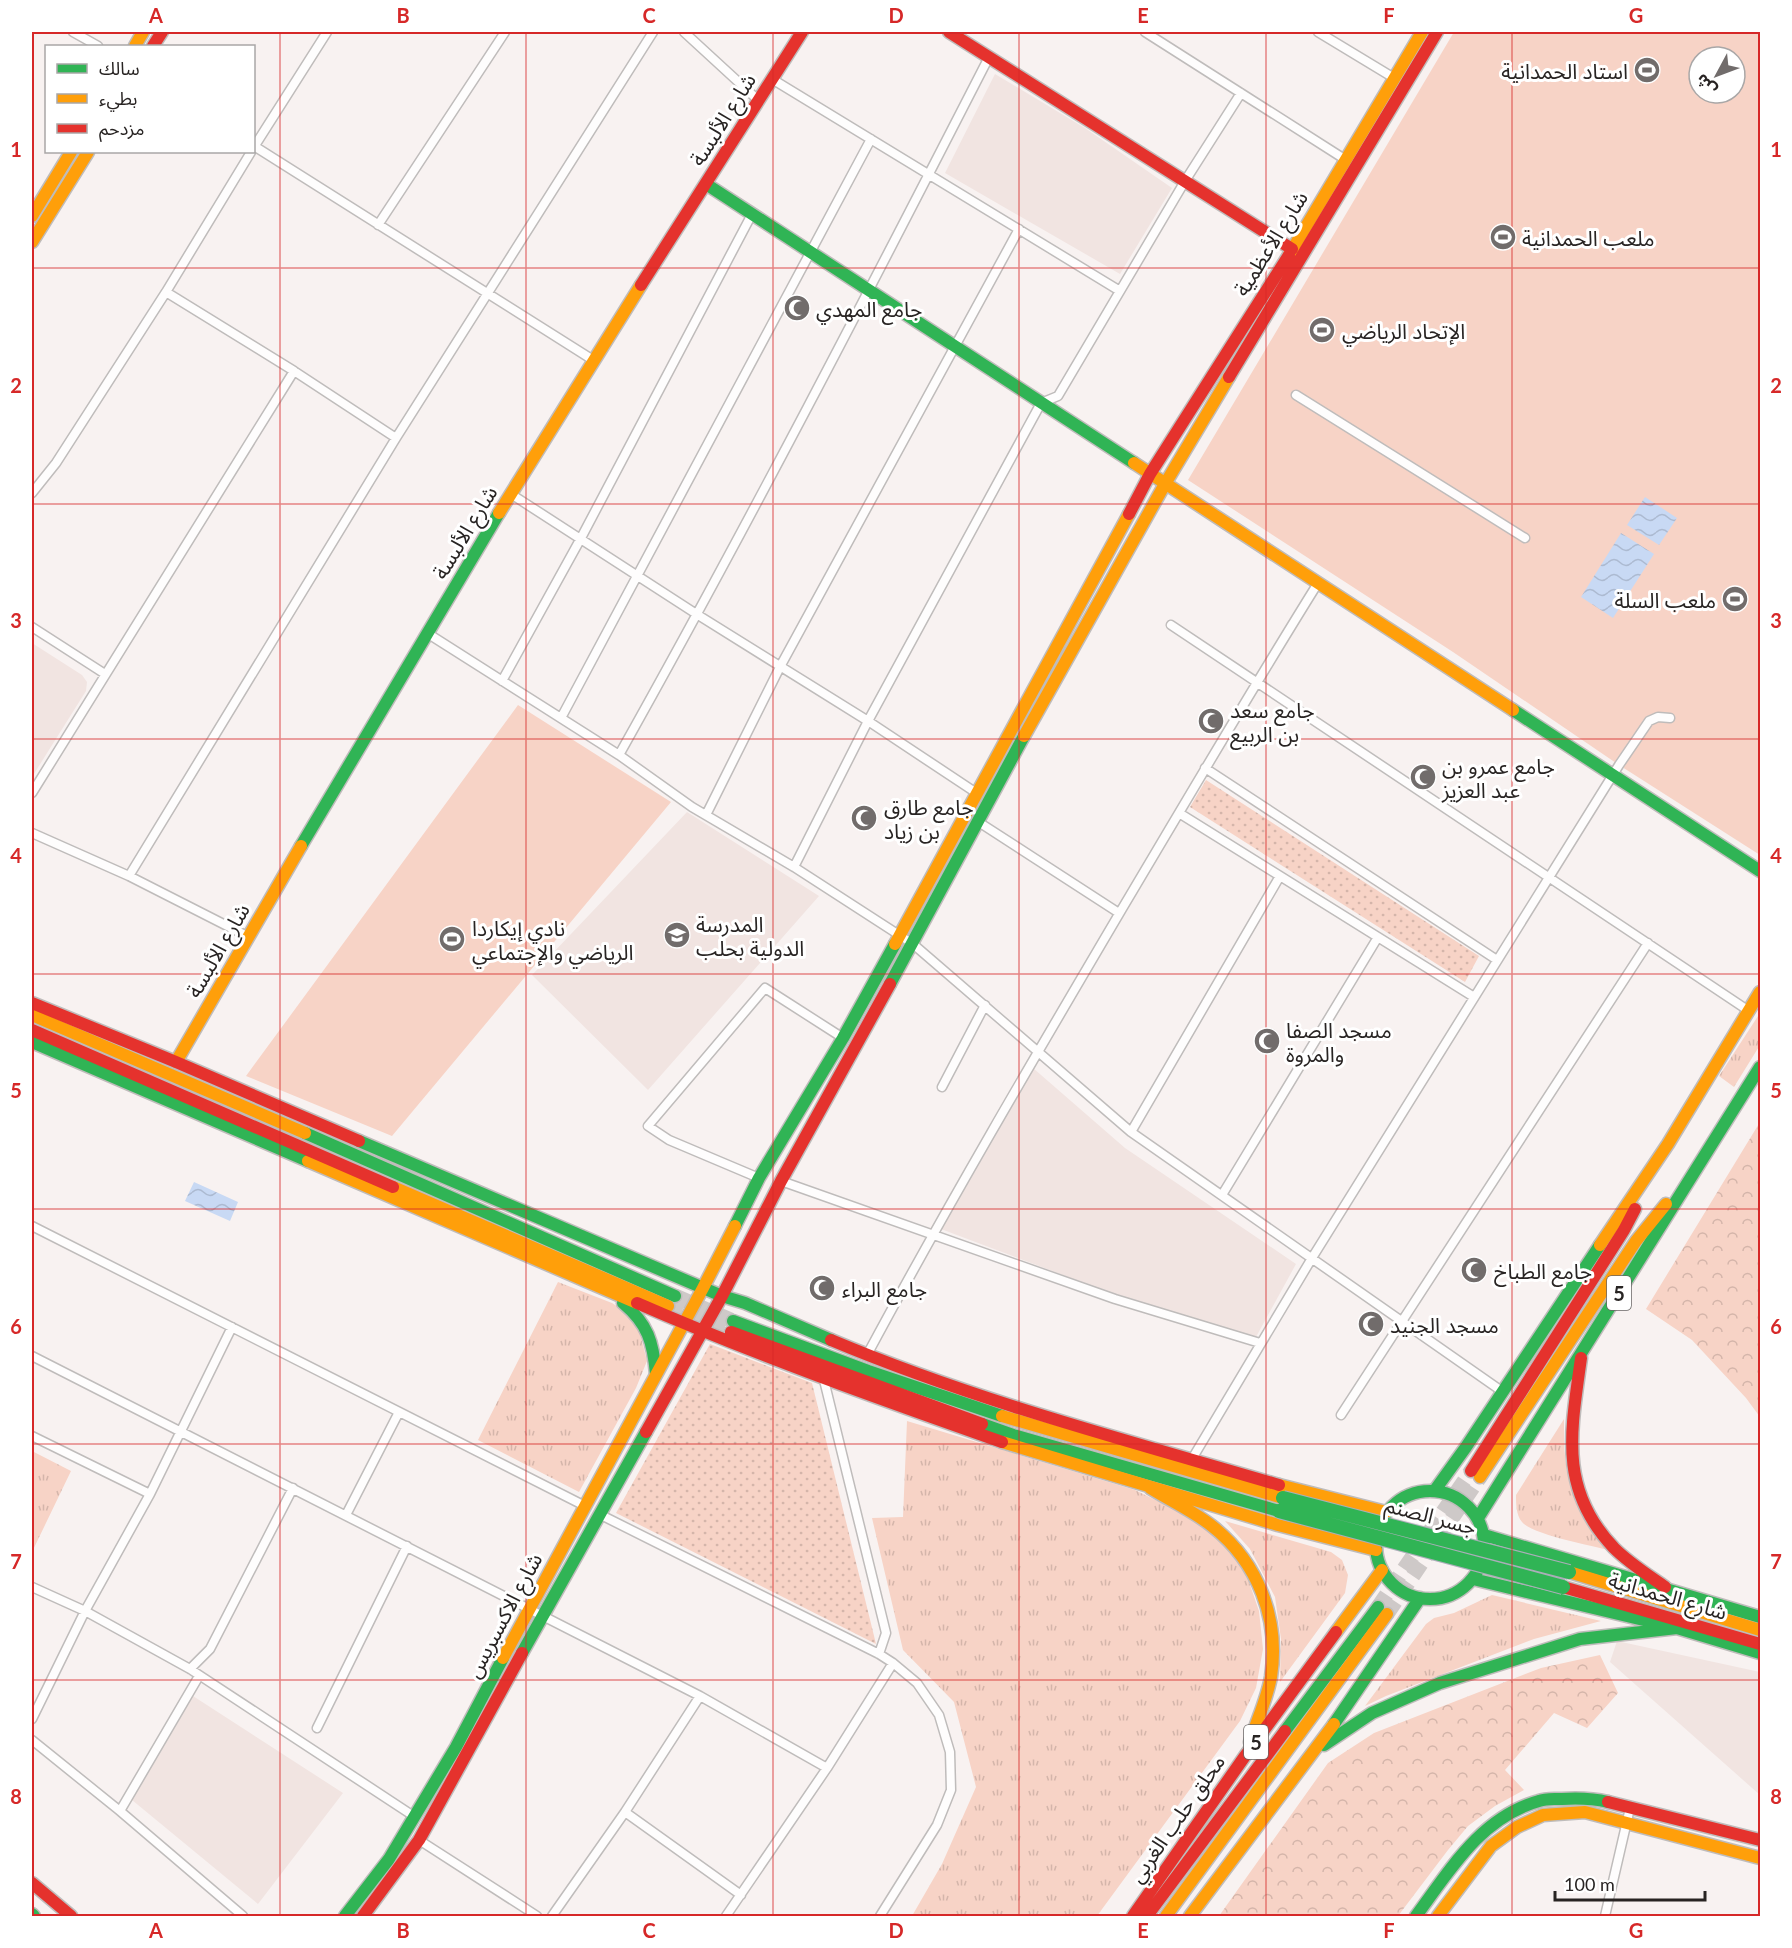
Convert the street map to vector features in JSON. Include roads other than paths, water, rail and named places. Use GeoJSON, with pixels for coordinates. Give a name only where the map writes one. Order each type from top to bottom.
{"type":"FeatureCollection","features":[{"type":"Feature","properties":{"kind":"main road"},"geometry":{"type":"LineString","coordinates":[[136,45],[144,32]]}},
{"type":"Feature","properties":{"kind":"main road"},"geometry":{"type":"LineString","coordinates":[[154,45],[162,32]]}},
{"type":"Feature","properties":{"kind":"main road","name":"شارع الألبسة"},"geometry":{"type":"LineString","coordinates":[[176,1062],[511,494],[593,360],[802,32]]}},
{"type":"Feature","properties":{"kind":"main road"},"geometry":{"type":"LineString","coordinates":[[949,32],[1292,249]]}},
{"type":"Feature","properties":{"kind":"main road","name":"شارع الأعظمية"},"geometry":{"type":"LineString","coordinates":[[900,935],[1150,474],[1292,249],[1422,32]]}},
{"type":"Feature","properties":{"kind":"main road"},"geometry":{"type":"LineString","coordinates":[[363,1917],[419,1839],[722,1296],[781,1182],[913,944],[977,821],[1165,484],[1437,32]]}},
{"type":"Feature","properties":{"kind":"main road"},"geometry":{"type":"LineString","coordinates":[[32,216],[70,153]]}},
{"type":"Feature","properties":{"kind":"main road"},"geometry":{"type":"LineString","coordinates":[[32,242],[87,153]]}},
{"type":"Feature","properties":{"kind":"main road"},"geometry":{"type":"LineString","coordinates":[[706,184],[1761,871]]}},
{"type":"Feature","properties":{"kind":"main road","name":"شارع الاكسبريس"},"geometry":{"type":"LineString","coordinates":[[345,1917],[389,1859],[456,1747],[684,1324],[759,1178],[843,1038],[900,935]]}},
{"type":"Feature","properties":{"kind":"main road","name":"5"},"geometry":{"type":"LineString","coordinates":[[1435,1490],[1668,1144],[1761,992]]}},
{"type":"Feature","properties":{"kind":"main road"},"geometry":{"type":"LineString","coordinates":[[32,1003],[176,1062],[703,1288],[745,1303],[867,1355],[1019,1415],[1281,1504]]}},
{"type":"Feature","properties":{"kind":"main road"},"geometry":{"type":"LineString","coordinates":[[32,1015],[237,1103],[671,1301],[32,1030]]}},
{"type":"Feature","properties":{"kind":"main road"},"geometry":{"type":"LineString","coordinates":[[32,1042],[684,1324],[894,1404],[1012,1440],[1150,1488],[1278,1525],[1376,1550]]}},
{"type":"Feature","properties":{"kind":"main road","name":"5"},"geometry":{"type":"LineString","coordinates":[[1478,1518],[1761,1067]]}},
{"type":"Feature","properties":{"kind":"main road","name":"5"},"geometry":{"type":"LineString","coordinates":[[1668,1144],[1624,1230],[1476,1474],[1636,1241],[1708,1153]]}},
{"type":"Feature","properties":{"kind":"main road"},"geometry":{"type":"LineString","coordinates":[[604,1289],[633,1311],[644,1324],[654,1349],[656,1374]]}},
{"type":"Feature","properties":{"kind":"main road"},"geometry":{"type":"LineString","coordinates":[[1281,1504],[1012,1440],[732,1326],[1019,1415],[1386,1512]]}},
{"type":"Feature","properties":{"kind":"main road"},"geometry":{"type":"LineString","coordinates":[[1581,1353],[1571,1435],[1572,1470],[1576,1488],[1587,1513],[1602,1535],[1614,1548],[1665,1587]]}},
{"type":"Feature","properties":{"kind":"main road"},"geometry":{"type":"LineString","coordinates":[[1150,1488],[1226,1537],[1248,1563],[1264,1594],[1273,1628],[1273,1662],[1271,1679],[1245,1756]]}},
{"type":"Feature","properties":{"kind":"main road"},"geometry":{"type":"LineString","coordinates":[[1435,1490],[1455,1496],[1478,1518],[1484,1535],[1485,1550],[1481,1566],[1473,1579],[1462,1589],[1449,1596],[1420,1599],[1398,1589],[1382,1570],[1376,1550],[1377,1534],[1386,1512],[1397,1501],[1412,1493],[1435,1490]]}},
{"type":"Feature","properties":{"kind":"main road","name":"جسر الصنم"},"geometry":{"type":"LineString","coordinates":[[1281,1504],[1569,1572]]}},
{"type":"Feature","properties":{"kind":"main road","name":"جسر الصنم"},"geometry":{"type":"LineString","coordinates":[[1281,1504],[1563,1587]]}},
{"type":"Feature","properties":{"kind":"main road"},"geometry":{"type":"LineString","coordinates":[[1484,1535],[1761,1617]]}},
{"type":"Feature","properties":{"kind":"main road","name":"محلق حلب الغربي"},"geometry":{"type":"LineString","coordinates":[[1133,1917],[1245,1756],[1382,1570]]}},
{"type":"Feature","properties":{"kind":"main road","name":"شارع الحمدانية"},"geometry":{"type":"LineString","coordinates":[[1569,1572],[1761,1630]]}},
{"type":"Feature","properties":{"kind":"main road"},"geometry":{"type":"LineString","coordinates":[[1473,1579],[1677,1628],[1761,1653]]}},
{"type":"Feature","properties":{"kind":"main road","name":"شارع الحمدانية"},"geometry":{"type":"LineString","coordinates":[[1563,1587],[1761,1644]]}},
{"type":"Feature","properties":{"kind":"main road"},"geometry":{"type":"LineString","coordinates":[[1190,1917],[1316,1750],[1420,1599]]}},
{"type":"Feature","properties":{"kind":"main road"},"geometry":{"type":"LineString","coordinates":[[1147,1917],[1382,1610],[1167,1917]]}},
{"type":"Feature","properties":{"kind":"main road"},"geometry":{"type":"LineString","coordinates":[[1316,1750],[1372,1713],[1440,1683],[1580,1639],[1677,1628]]}},
{"type":"Feature","properties":{"kind":"main road"},"geometry":{"type":"LineString","coordinates":[[1416,1917],[1461,1855],[1479,1835],[1507,1814],[1540,1800],[1588,1797],[1761,1840]]}},
{"type":"Feature","properties":{"kind":"main road"},"geometry":{"type":"LineString","coordinates":[[1438,1917],[1491,1846],[1517,1827],[1543,1815],[1586,1812],[1761,1858]]}},
{"type":"Feature","properties":{"kind":"main road"},"geometry":{"type":"LineString","coordinates":[[32,1883],[71,1917]]}},
{"type":"Feature","properties":{"kind":"street"},"geometry":{"type":"LineString","coordinates":[[73,32],[96,45]]}},
{"type":"Feature","properties":{"kind":"street"},"geometry":{"type":"LineString","coordinates":[[255,145],[327,32]]}},
{"type":"Feature","properties":{"kind":"street"},"geometry":{"type":"LineString","coordinates":[[378,225],[505,32]]}},
{"type":"Feature","properties":{"kind":"street"},"geometry":{"type":"LineString","coordinates":[[129,876],[396,438],[653,32]]}},
{"type":"Feature","properties":{"kind":"street"},"geometry":{"type":"LineString","coordinates":[[684,32],[758,100]]}},
{"type":"Feature","properties":{"kind":"street"},"geometry":{"type":"LineString","coordinates":[[1145,32],[1346,160]]}},
{"type":"Feature","properties":{"kind":"street"},"geometry":{"type":"LineString","coordinates":[[1318,32],[1394,78]]}},
{"type":"Feature","properties":{"kind":"street"},"geometry":{"type":"LineString","coordinates":[[619,755],[698,615],[989,57]]}},
{"type":"Feature","properties":{"kind":"street"},"geometry":{"type":"LineString","coordinates":[[772,79],[1120,291]]}},
{"type":"Feature","properties":{"kind":"street"},"geometry":{"type":"LineString","coordinates":[[794,867],[868,721],[1041,403],[1058,396],[1185,181],[1241,93]]}},
{"type":"Feature","properties":{"kind":"street"},"geometry":{"type":"LineString","coordinates":[[561,718],[871,139]]}},
{"type":"Feature","properties":{"kind":"street"},"geometry":{"type":"LineString","coordinates":[[255,148],[593,360]]}},
{"type":"Feature","properties":{"kind":"street"},"geometry":{"type":"LineString","coordinates":[[32,493],[56,463],[166,292],[250,153]]}},
{"type":"Feature","properties":{"kind":"street"},"geometry":{"type":"LineString","coordinates":[[502,681],[581,538],[752,214]]}},
{"type":"Feature","properties":{"kind":"street"},"geometry":{"type":"LineString","coordinates":[[706,815],[781,665],[1019,229]]}},
{"type":"Feature","properties":{"kind":"street"},"geometry":{"type":"LineString","coordinates":[[166,292],[294,371],[396,438]]}},
{"type":"Feature","properties":{"kind":"street"},"geometry":{"type":"LineString","coordinates":[[32,793],[294,371]]}},
{"type":"Feature","properties":{"kind":"street"},"geometry":{"type":"LineString","coordinates":[[1296,395],[1525,538]]}},
{"type":"Feature","properties":{"kind":"street"},"geometry":{"type":"LineString","coordinates":[[511,494],[698,615],[781,665],[978,794]]}},
{"type":"Feature","properties":{"kind":"street"},"geometry":{"type":"LineString","coordinates":[[867,1355],[932,1234],[1038,1051],[1256,682],[1318,583]]}},
{"type":"Feature","properties":{"kind":"street"},"geometry":{"type":"LineString","coordinates":[[1171,625],[1749,1011]]}},
{"type":"Feature","properties":{"kind":"street"},"geometry":{"type":"LineString","coordinates":[[32,627],[105,674]]}},
{"type":"Feature","properties":{"kind":"street"},"geometry":{"type":"LineString","coordinates":[[427,633],[619,755],[706,815],[794,867],[913,944],[1131,1132],[1503,1392]]}},
{"type":"Feature","properties":{"kind":"street"},"geometry":{"type":"LineString","coordinates":[[1192,1459],[1312,1258],[1613,775],[1649,721],[1658,717],[1670,718]]}},
{"type":"Feature","properties":{"kind":"street"},"geometry":{"type":"LineString","coordinates":[[1205,768],[1497,960]]}},
{"type":"Feature","properties":{"kind":"street"},"geometry":{"type":"LineString","coordinates":[[1179,813],[1474,998]]}},
{"type":"Feature","properties":{"kind":"street"},"geometry":{"type":"LineString","coordinates":[[977,821],[1119,914]]}},
{"type":"Feature","properties":{"kind":"street"},"geometry":{"type":"LineString","coordinates":[[32,832],[129,876],[249,937]]}},
{"type":"Feature","properties":{"kind":"street"},"geometry":{"type":"LineString","coordinates":[[1131,1132],[1280,876]]}},
{"type":"Feature","properties":{"kind":"street"},"geometry":{"type":"LineString","coordinates":[[1222,1195],[1378,938]]}},
{"type":"Feature","properties":{"kind":"street"},"geometry":{"type":"LineString","coordinates":[[1341,1414],[1648,943]]}},
{"type":"Feature","properties":{"kind":"street"},"geometry":{"type":"LineString","coordinates":[[759,1178],[669,1140],[648,1126],[765,988],[843,1038]]}},
{"type":"Feature","properties":{"kind":"street"},"geometry":{"type":"LineString","coordinates":[[942,1087],[985,1005]]}},
{"type":"Feature","properties":{"kind":"street"},"geometry":{"type":"LineString","coordinates":[[781,1182],[1115,1299],[1260,1343]]}},
{"type":"Feature","properties":{"kind":"street"},"geometry":{"type":"LineString","coordinates":[[32,1226],[585,1506]]}},
{"type":"Feature","properties":{"kind":"street"},"geometry":{"type":"LineString","coordinates":[[32,1719],[85,1611],[150,1494],[232,1327]]}},
{"type":"Feature","properties":{"kind":"street"},"geometry":{"type":"LineString","coordinates":[[32,1356],[700,1696],[827,1768]]}},
{"type":"Feature","properties":{"kind":"street"},"geometry":{"type":"LineString","coordinates":[[823,1376],[886,1633],[879,1654]]}},
{"type":"Feature","properties":{"kind":"street"},"geometry":{"type":"LineString","coordinates":[[346,1515],[399,1412]]}},
{"type":"Feature","properties":{"kind":"street"},"geometry":{"type":"LineString","coordinates":[[32,1436],[150,1494]]}},
{"type":"Feature","properties":{"kind":"street"},"geometry":{"type":"LineString","coordinates":[[190,1669],[210,1650],[293,1488]]}},
{"type":"Feature","properties":{"kind":"street"},"geometry":{"type":"LineString","coordinates":[[599,1514],[879,1654],[917,1683],[939,1715],[950,1752],[951,1790],[937,1824],[880,1917]]}},
{"type":"Feature","properties":{"kind":"street"},"geometry":{"type":"LineString","coordinates":[[318,1728],[407,1546]]}},
{"type":"Feature","properties":{"kind":"street"},"geometry":{"type":"LineString","coordinates":[[32,1587],[85,1611],[190,1669],[415,1817]]}},
{"type":"Feature","properties":{"kind":"street"},"geometry":{"type":"LineString","coordinates":[[726,1917],[827,1768],[893,1663]]}},
{"type":"Feature","properties":{"kind":"street"},"geometry":{"type":"LineString","coordinates":[[120,1811],[199,1676]]}},
{"type":"Feature","properties":{"kind":"street"},"geometry":{"type":"LineString","coordinates":[[552,1917],[625,1812],[700,1696]]}},
{"type":"Feature","properties":{"kind":"street"},"geometry":{"type":"LineString","coordinates":[[32,1740],[120,1811],[243,1917]]}},
{"type":"Feature","properties":{"kind":"street"},"geometry":{"type":"LineString","coordinates":[[1605,1917],[1630,1808]]}},
{"type":"Feature","properties":{"kind":"street"},"geometry":{"type":"LineString","coordinates":[[625,1812],[741,1894]]}},
{"type":"Feature","properties":{"kind":"street"},"geometry":{"type":"LineString","coordinates":[[419,1839],[537,1917]]}},
{"type":"Feature","properties":{"kind":"water"},"geometry":{"type":"Polygon","coordinates":[[[1645,497],[1677,518],[1659,545],[1627,525],[1645,497]]]}},
{"type":"Feature","properties":{"kind":"water"},"geometry":{"type":"Polygon","coordinates":[[[1621,533],[1654,554],[1613,618],[1581,597],[1621,533]]]}},
{"type":"Feature","properties":{"kind":"water"},"geometry":{"type":"Polygon","coordinates":[[[194,1182],[238,1202],[230,1221],[185,1201],[194,1182]]]}},
{"type":"Feature","properties":{"kind":"tunnel"},"geometry":{"type":"LineString","coordinates":[[675,1296],[733,1321]]}},
{"type":"Feature","properties":{"kind":"tunnel"},"geometry":{"type":"LineString","coordinates":[[668,1306],[731,1332]]}},
{"type":"Feature","properties":{"kind":"tunnel"},"geometry":{"type":"LineString","coordinates":[[1378,1607],[1471,1471]]}},
{"type":"Feature","properties":{"kind":"tunnel"},"geometry":{"type":"LineString","coordinates":[[1387,1614],[1480,1477]]}},
{"type":"Feature","properties":{"kind":"place","name":"استاد الحمدانية"},"geometry":{"type":"Point","coordinates":[1647,70]}},
{"type":"Feature","properties":{"kind":"place","name":"ملعب الحمدانية"},"geometry":{"type":"Point","coordinates":[1503,237]}},
{"type":"Feature","properties":{"kind":"place","name":"جامع المهدي"},"geometry":{"type":"Point","coordinates":[797,308]}},
{"type":"Feature","properties":{"kind":"place","name":"الإتحاد الرياضي"},"geometry":{"type":"Point","coordinates":[1322,330]}},
{"type":"Feature","properties":{"kind":"place","name":"ملعب السلة"},"geometry":{"type":"Point","coordinates":[1735,599]}},
{"type":"Feature","properties":{"kind":"place","name":"جامع سعد بن الربيع"},"geometry":{"type":"Point","coordinates":[1211,721]}},
{"type":"Feature","properties":{"kind":"place","name":"جامع عمرو بن عبد العزيز"},"geometry":{"type":"Point","coordinates":[1423,777]}},
{"type":"Feature","properties":{"kind":"place","name":"جامع طارق بن زياد"},"geometry":{"type":"Point","coordinates":[864,818]}},
{"type":"Feature","properties":{"kind":"place","name":"المدرسة الدولية بحلب"},"geometry":{"type":"Point","coordinates":[677,935]}},
{"type":"Feature","properties":{"kind":"place","name":"نادي إيكاردا الرياضي والإجتماعي"},"geometry":{"type":"Point","coordinates":[452,939]}},
{"type":"Feature","properties":{"kind":"place","name":"مسجد الصفا والمروة"},"geometry":{"type":"Point","coordinates":[1267,1041]}},
{"type":"Feature","properties":{"kind":"place","name":"جامع الطباخ"},"geometry":{"type":"Point","coordinates":[1474,1270]}},
{"type":"Feature","properties":{"kind":"place","name":"جامع البراء"},"geometry":{"type":"Point","coordinates":[822,1288]}},
{"type":"Feature","properties":{"kind":"place","name":"مسجد الجنيد"},"geometry":{"type":"Point","coordinates":[1371,1324]}}]}
